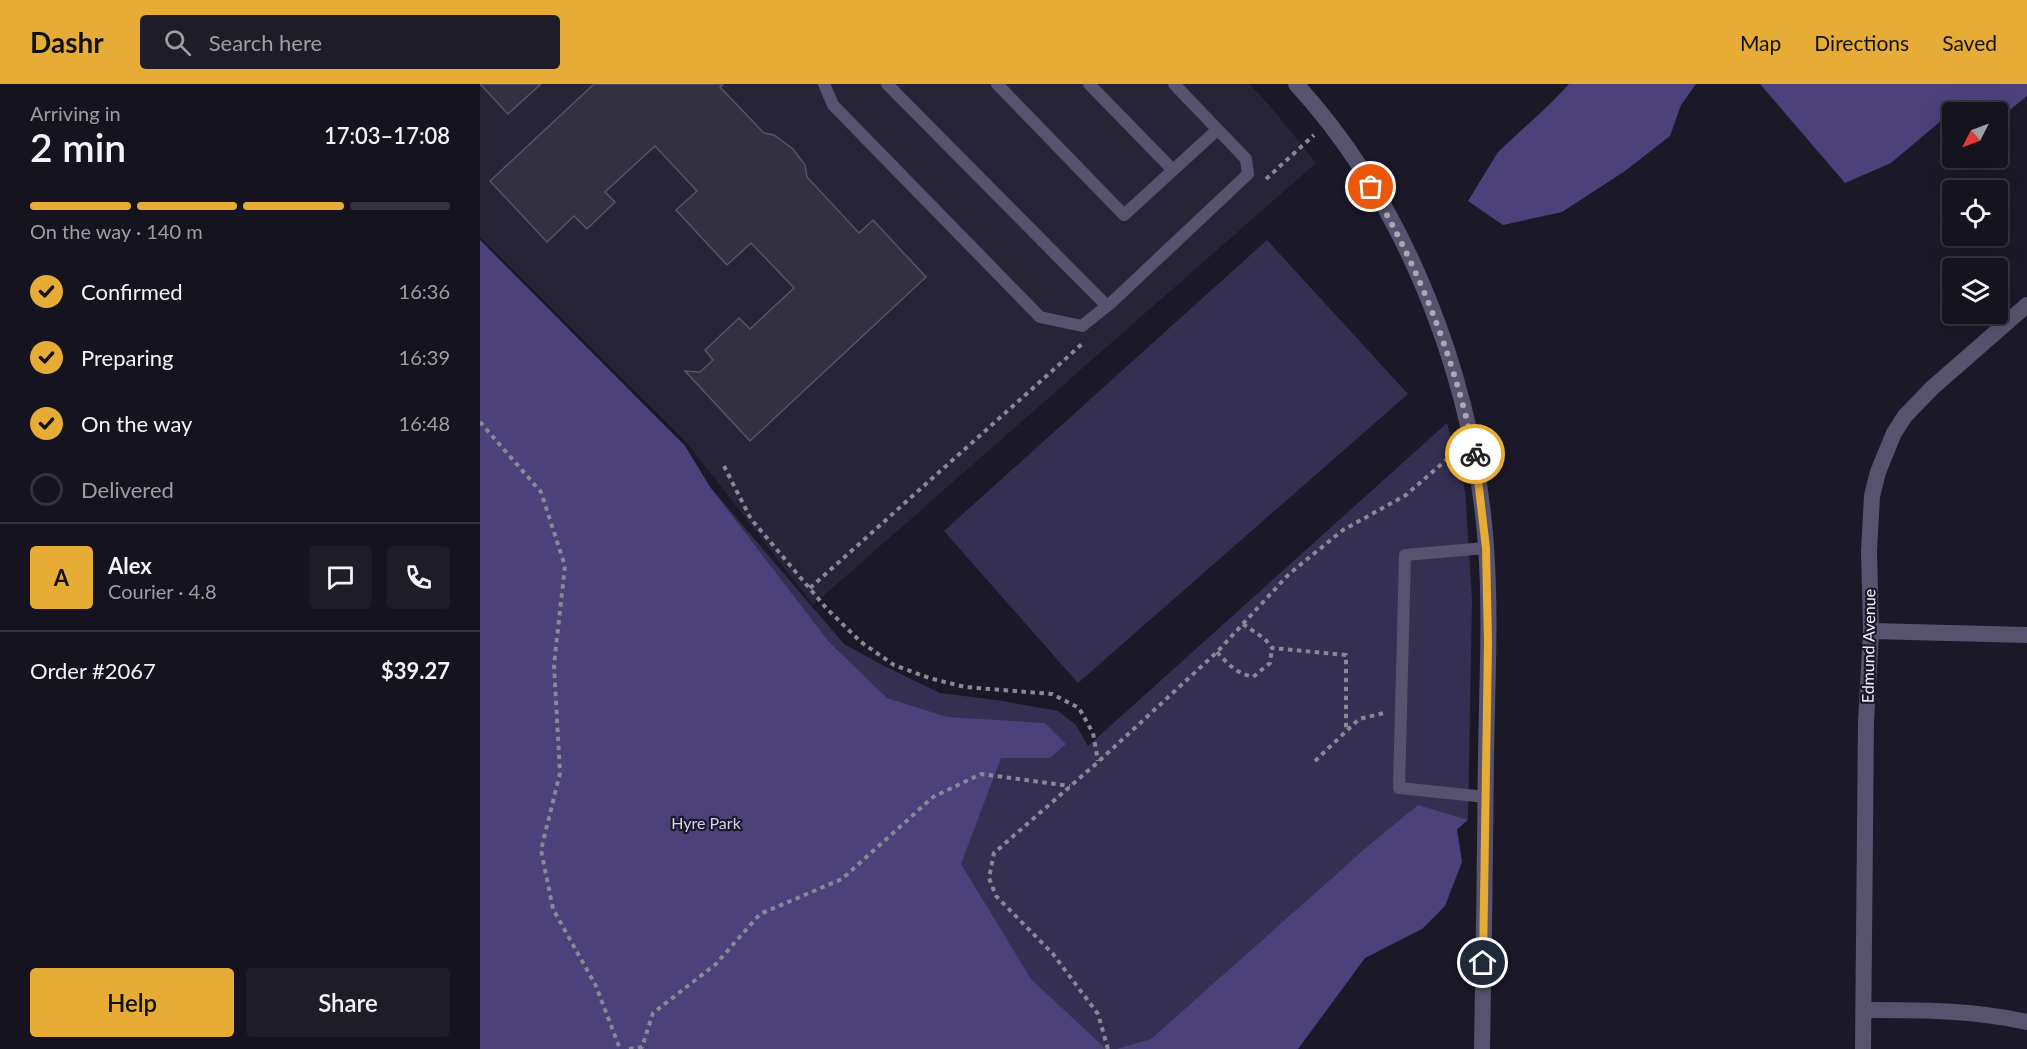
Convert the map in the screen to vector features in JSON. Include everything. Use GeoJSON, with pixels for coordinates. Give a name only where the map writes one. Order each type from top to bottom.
{"type":"FeatureCollection","features":[{"type":"Feature","properties":{"kind":"street"},"geometry":{"type":"LineString","coordinates":[[1296,84],[1328,123],[1361,170],[1410,256],[1448,351],[1471,438],[1482,501],[1486,548],[1488,642],[1482,1049]]}},
{"type":"Feature","properties":{"kind":"street","name":"Edmund Avenue"},"geometry":{"type":"LineString","coordinates":[[1863,1049],[1866,758],[1871,631],[1869,551],[1872,495],[1878,472],[1894,433],[1905,416],[1932,388],[2027,305]]}},
{"type":"Feature","properties":{"kind":"street"},"geometry":{"type":"LineString","coordinates":[[1871,631],[2027,635]]}},
{"type":"Feature","properties":{"kind":"street"},"geometry":{"type":"LineString","coordinates":[[1865,1010],[1953,1011],[2027,1022]]}},
{"type":"Feature","properties":{"kind":"lane"},"geometry":{"type":"LineString","coordinates":[[824,84],[833,105],[1040,317],[1082,326],[1107,306],[1248,174],[1245,159],[1174,84]]}},
{"type":"Feature","properties":{"kind":"lane"},"geometry":{"type":"LineString","coordinates":[[887,84],[1107,306]]}},
{"type":"Feature","properties":{"kind":"lane"},"geometry":{"type":"LineString","coordinates":[[997,84],[1124,215],[1217,130]]}},
{"type":"Feature","properties":{"kind":"lane"},"geometry":{"type":"LineString","coordinates":[[1089,84],[1173,170]]}},
{"type":"Feature","properties":{"kind":"lane"},"geometry":{"type":"LineString","coordinates":[[1486,548],[1405,555],[1399,788],[1486,797]]}},
{"type":"Feature","properties":{"kind":"path"},"geometry":{"type":"LineString","coordinates":[[1258,186],[1328,123]]}},
{"type":"Feature","properties":{"kind":"path"},"geometry":{"type":"LineString","coordinates":[[810,588],[1082,344]]}},
{"type":"Feature","properties":{"kind":"path"},"geometry":{"type":"LineString","coordinates":[[480,422],[541,492],[565,566],[554,665],[560,773],[540,850],[553,909],[597,986],[620,1049]]}},
{"type":"Feature","properties":{"kind":"path"},"geometry":{"type":"LineString","coordinates":[[1108,1049],[1098,1014],[1053,954],[996,896],[988,878],[994,853],[1098,762],[1217,652],[1289,574],[1343,530],[1406,495],[1471,438]]}},
{"type":"Feature","properties":{"kind":"path"},"geometry":{"type":"LineString","coordinates":[[724,466],[751,519],[827,609],[861,642],[894,665],[929,678],[964,687],[1053,694],[1079,708],[1093,734],[1098,762]]}},
{"type":"Feature","properties":{"kind":"path"},"geometry":{"type":"LineString","coordinates":[[1217,652],[1232,669],[1253,677],[1270,663],[1272,648],[1265,639],[1243,624]]}},
{"type":"Feature","properties":{"kind":"path"},"geometry":{"type":"LineString","coordinates":[[1272,648],[1346,655],[1346,731]]}},
{"type":"Feature","properties":{"kind":"path"},"geometry":{"type":"LineString","coordinates":[[1315,761],[1359,719],[1401,709]]}},
{"type":"Feature","properties":{"kind":"path"},"geometry":{"type":"LineString","coordinates":[[629,1049],[642,1047],[653,1012],[716,964],[760,914],[842,879],[933,797],[981,774],[1070,786]]}},
{"type":"Feature","properties":{"kind":"shaded area"},"geometry":{"type":"Polygon","coordinates":[[[480,84],[1249,84],[1316,163],[813,605],[688,444],[480,237],[480,84]]]}},
{"type":"Feature","properties":{"kind":"green space"},"geometry":{"type":"Polygon","coordinates":[[[1569,84],[1696,84],[1681,105],[1670,136],[1625,171],[1562,212],[1503,225],[1468,201],[1498,152],[1569,84]]]}},
{"type":"Feature","properties":{"kind":"green space"},"geometry":{"type":"Polygon","coordinates":[[[1760,84],[2027,84],[2027,96],[2011,109],[2008,109],[2008,102],[1942,102],[1942,120],[1891,163],[1845,183],[1760,84]]]}},
{"type":"Feature","properties":{"kind":"green space","name":"Hyre Park"},"geometry":{"type":"Polygon","coordinates":[[[480,240],[685,446],[710,487],[844,644],[940,693],[1058,711],[1076,725],[1088,746],[1447,423],[1465,490],[1472,600],[1468,820],[1201,1049],[480,1049],[480,240]]]}},
{"type":"Feature","properties":{"kind":"green space","name":"Hyre Park"},"geometry":{"type":"Polygon","coordinates":[[[480,240],[685,446],[710,487],[829,642],[887,698],[947,717],[1045,723],[1066,744],[1050,758],[1001,758],[961,864],[1031,979],[1106,1049],[480,1049],[480,240]]]}},
{"type":"Feature","properties":{"kind":"green space"},"geometry":{"type":"Polygon","coordinates":[[[1267,240],[1408,394],[1078,683],[944,531],[1267,240]]]}},
{"type":"Feature","properties":{"kind":"green space"},"geometry":{"type":"Polygon","coordinates":[[[1418,805],[1468,820],[1457,829],[1462,862],[1445,906],[1422,929],[1365,958],[1298,1049],[1117,1049],[1151,1039],[1367,847],[1418,805]]]}},
{"type":"Feature","properties":{"kind":"building"},"geometry":{"type":"Polygon","coordinates":[[[480,84],[541,84],[508,114],[480,84]]]}},
{"type":"Feature","properties":{"kind":"building"},"geometry":{"type":"Polygon","coordinates":[[[594,84],[723,84],[720,87],[764,133],[774,135],[793,149],[805,165],[807,177],[859,233],[873,220],[926,277],[750,441],[685,371],[700,372],[713,360],[705,350],[739,318],[750,329],[794,288],[751,243],[727,265],[676,210],[697,191],[655,146],[605,192],[615,202],[587,229],[574,216],[547,242],[490,181],[594,84]]]}},
{"type":"Feature","properties":{"kind":"way so far"},"geometry":{"type":"LineString","coordinates":[[1371,187],[1410,256],[1434,312],[1461,394],[1475,454]]}},
{"type":"Feature","properties":{"kind":"route"},"geometry":{"type":"LineString","coordinates":[[1475,454],[1486,548],[1488,642],[1483,963]]}}]}
